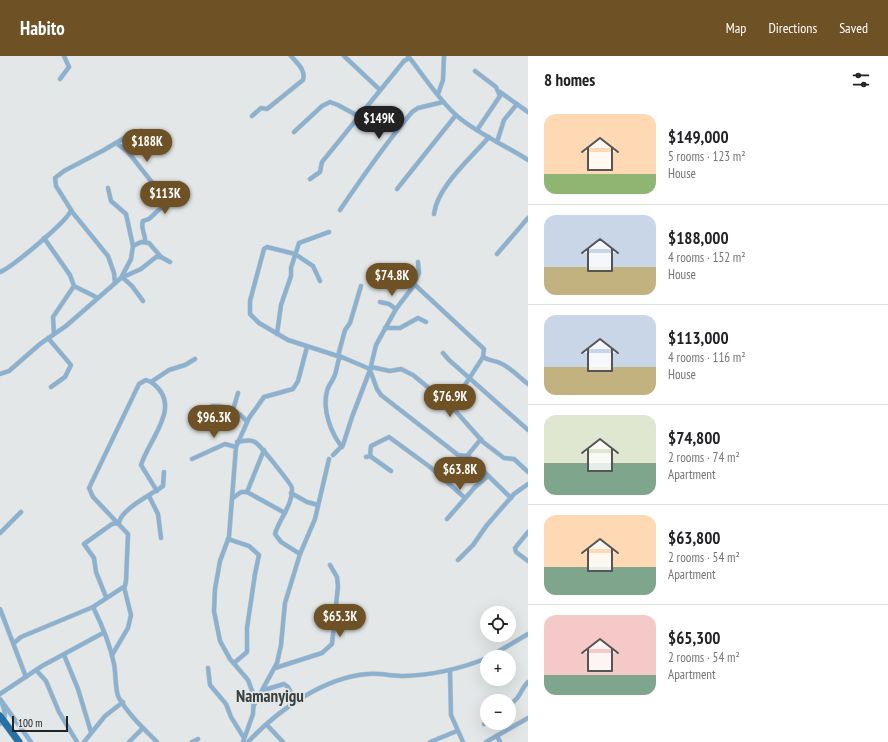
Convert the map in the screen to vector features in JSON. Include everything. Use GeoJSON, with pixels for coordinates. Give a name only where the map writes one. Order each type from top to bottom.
{"type":"FeatureCollection","features":[{"type":"Feature","properties":{"kind":"highway"},"geometry":{"type":"LineString","coordinates":[[1,721],[19,742]]}},
{"type":"Feature","properties":{"kind":"street"},"geometry":{"type":"LineString","coordinates":[[60,79],[69,67],[64,56]]}},
{"type":"Feature","properties":{"kind":"street"},"geometry":{"type":"LineString","coordinates":[[252,116],[261,108],[266,109],[275,103],[304,80],[302,71],[291,56]]}},
{"type":"Feature","properties":{"kind":"street"},"geometry":{"type":"LineString","coordinates":[[344,56],[379,89]]}},
{"type":"Feature","properties":{"kind":"street"},"geometry":{"type":"LineString","coordinates":[[438,94],[444,77],[444,56]]}},
{"type":"Feature","properties":{"kind":"street"},"geometry":{"type":"LineString","coordinates":[[310,179],[320,172],[322,162],[379,89],[408,57],[443,102],[456,115],[477,130],[528,160]]}},
{"type":"Feature","properties":{"kind":"street"},"geometry":{"type":"LineString","coordinates":[[474,71],[528,112]]}},
{"type":"Feature","properties":{"kind":"street"},"geometry":{"type":"LineString","coordinates":[[477,130],[498,101],[500,92]]}},
{"type":"Feature","properties":{"kind":"street"},"geometry":{"type":"LineString","coordinates":[[294,132],[322,106],[330,102],[358,116]]}},
{"type":"Feature","properties":{"kind":"street"},"geometry":{"type":"LineString","coordinates":[[340,210],[350,192],[364,176],[386,144],[412,112],[418,108],[443,102]]}},
{"type":"Feature","properties":{"kind":"street"},"geometry":{"type":"LineString","coordinates":[[497,142],[504,120],[517,104]]}},
{"type":"Feature","properties":{"kind":"street"},"geometry":{"type":"LineString","coordinates":[[397,189],[456,115]]}},
{"type":"Feature","properties":{"kind":"street"},"geometry":{"type":"LineString","coordinates":[[115,283],[114,273],[108,256],[71,210],[56,186],[54,178],[64,171],[116,144],[124,138],[138,132],[158,135]]}},
{"type":"Feature","properties":{"kind":"street"},"geometry":{"type":"LineString","coordinates":[[434,214],[435,206],[441,194],[489,137]]}},
{"type":"Feature","properties":{"kind":"street"},"geometry":{"type":"LineString","coordinates":[[123,147],[124,138]]}},
{"type":"Feature","properties":{"kind":"street"},"geometry":{"type":"LineString","coordinates":[[116,144],[123,147],[158,190],[166,203],[142,223],[146,237],[145,242]]}},
{"type":"Feature","properties":{"kind":"street"},"geometry":{"type":"LineString","coordinates":[[158,190],[165,190],[179,183]]}},
{"type":"Feature","properties":{"kind":"street"},"geometry":{"type":"LineString","coordinates":[[108,188],[111,201],[126,214],[133,246],[132,254],[121,278]]}},
{"type":"Feature","properties":{"kind":"street"},"geometry":{"type":"LineString","coordinates":[[0,272],[13,264],[44,238],[66,218],[71,210]]}},
{"type":"Feature","properties":{"kind":"street"},"geometry":{"type":"LineString","coordinates":[[497,254],[528,218]]}},
{"type":"Feature","properties":{"kind":"street"},"geometry":{"type":"LineString","coordinates":[[277,334],[281,305],[291,276],[291,268],[299,243],[329,232]]}},
{"type":"Feature","properties":{"kind":"street"},"geometry":{"type":"LineString","coordinates":[[44,238],[70,274],[74,286],[98,298]]}},
{"type":"Feature","properties":{"kind":"street"},"geometry":{"type":"LineString","coordinates":[[133,246],[145,242],[151,245],[161,257],[170,262]]}},
{"type":"Feature","properties":{"kind":"street"},"geometry":{"type":"LineString","coordinates":[[320,281],[313,266],[295,254],[265,247],[250,301],[250,310],[253,318],[277,334],[307,347],[339,356],[370,368],[390,371],[404,370],[416,377],[453,408],[480,439],[504,458],[514,459],[528,472]]}},
{"type":"Feature","properties":{"kind":"street"},"geometry":{"type":"LineString","coordinates":[[0,374],[9,371],[48,338],[66,326],[121,278],[141,269],[156,257],[161,257]]}},
{"type":"Feature","properties":{"kind":"street"},"geometry":{"type":"LineString","coordinates":[[254,705],[275,668],[281,645],[285,603],[300,554],[315,519],[331,457],[342,447],[370,368],[376,345],[396,309],[405,299],[419,274],[418,262]]}},
{"type":"Feature","properties":{"kind":"street"},"geometry":{"type":"LineString","coordinates":[[396,269],[414,283],[418,290],[460,325],[484,352],[454,402],[453,408]]}},
{"type":"Feature","properties":{"kind":"street"},"geometry":{"type":"LineString","coordinates":[[121,278],[132,286],[144,301]]}},
{"type":"Feature","properties":{"kind":"street"},"geometry":{"type":"LineString","coordinates":[[54,334],[53,317],[74,286]]}},
{"type":"Feature","properties":{"kind":"street"},"geometry":{"type":"LineString","coordinates":[[342,447],[336,438],[327,415],[327,390],[334,376],[344,335],[350,323],[361,286]]}},
{"type":"Feature","properties":{"kind":"street"},"geometry":{"type":"LineString","coordinates":[[380,302],[389,304],[396,309]]}},
{"type":"Feature","properties":{"kind":"street"},"geometry":{"type":"LineString","coordinates":[[385,328],[400,328],[418,318],[426,322]]}},
{"type":"Feature","properties":{"kind":"street"},"geometry":{"type":"LineString","coordinates":[[48,338],[71,365],[65,377],[52,387]]}},
{"type":"Feature","properties":{"kind":"street"},"geometry":{"type":"LineString","coordinates":[[244,740],[250,724],[254,705],[252,688],[243,673],[224,651],[220,640],[214,611],[217,578],[228,539],[236,447],[247,422],[264,397],[293,389],[298,381],[307,347]]}},
{"type":"Feature","properties":{"kind":"street"},"geometry":{"type":"LineString","coordinates":[[443,353],[469,378],[527,428]]}},
{"type":"Feature","properties":{"kind":"street"},"geometry":{"type":"LineString","coordinates":[[482,357],[491,362],[499,362],[528,384]]}},
{"type":"Feature","properties":{"kind":"street"},"geometry":{"type":"LineString","coordinates":[[151,382],[168,370],[185,365],[195,359]]}},
{"type":"Feature","properties":{"kind":"street"},"geometry":{"type":"LineString","coordinates":[[370,368],[377,389],[381,395],[458,455],[467,456],[511,498]]}},
{"type":"Feature","properties":{"kind":"street"},"geometry":{"type":"LineString","coordinates":[[112,655],[128,628],[131,615],[124,587],[126,581],[128,538],[126,531],[93,497],[89,488],[138,387],[143,381],[148,380],[161,389],[166,409],[161,425],[149,446],[141,465],[157,490]]}},
{"type":"Feature","properties":{"kind":"street"},"geometry":{"type":"LineString","coordinates":[[233,410],[238,393]]}},
{"type":"Feature","properties":{"kind":"street"},"geometry":{"type":"LineString","coordinates":[[212,406],[220,406],[233,410],[247,422]]}},
{"type":"Feature","properties":{"kind":"street"},"geometry":{"type":"LineString","coordinates":[[391,471],[368,457],[372,446],[389,437],[430,467],[465,498]]}},
{"type":"Feature","properties":{"kind":"street"},"geometry":{"type":"LineString","coordinates":[[467,456],[480,439]]}},
{"type":"Feature","properties":{"kind":"street"},"geometry":{"type":"LineString","coordinates":[[237,442],[252,440],[259,445],[278,471],[291,483],[291,493],[285,513],[275,534],[281,542],[300,554]]}},
{"type":"Feature","properties":{"kind":"street"},"geometry":{"type":"LineString","coordinates":[[192,459],[225,444],[236,447]]}},
{"type":"Feature","properties":{"kind":"street"},"geometry":{"type":"LineString","coordinates":[[247,492],[264,450]]}},
{"type":"Feature","properties":{"kind":"street"},"geometry":{"type":"LineString","coordinates":[[119,523],[122,514],[164,484],[164,472]]}},
{"type":"Feature","properties":{"kind":"street"},"geometry":{"type":"LineString","coordinates":[[447,519],[465,498],[488,476]]}},
{"type":"Feature","properties":{"kind":"street"},"geometry":{"type":"LineString","coordinates":[[458,560],[473,545],[487,525],[518,490],[528,484]]}},
{"type":"Feature","properties":{"kind":"street"},"geometry":{"type":"LineString","coordinates":[[232,498],[241,492],[247,492],[285,513]]}},
{"type":"Feature","properties":{"kind":"street"},"geometry":{"type":"LineString","coordinates":[[291,493],[307,502],[318,504]]}},
{"type":"Feature","properties":{"kind":"street"},"geometry":{"type":"LineString","coordinates":[[149,496],[158,514],[161,538]]}},
{"type":"Feature","properties":{"kind":"street"},"geometry":{"type":"LineString","coordinates":[[0,533],[21,512]]}},
{"type":"Feature","properties":{"kind":"street"},"geometry":{"type":"LineString","coordinates":[[106,597],[96,572],[94,558],[84,544],[112,524],[119,523]]}},
{"type":"Feature","properties":{"kind":"street"},"geometry":{"type":"LineString","coordinates":[[528,532],[515,548],[516,552],[528,561]]}},
{"type":"Feature","properties":{"kind":"street"},"geometry":{"type":"LineString","coordinates":[[228,539],[248,546],[259,555],[247,628],[247,652],[234,663]]}},
{"type":"Feature","properties":{"kind":"street"},"geometry":{"type":"LineString","coordinates":[[275,668],[322,653],[332,644],[338,586],[337,577],[330,565]]}},
{"type":"Feature","properties":{"kind":"street"},"geometry":{"type":"LineString","coordinates":[[14,643],[21,637],[94,607],[106,597],[124,587]]}},
{"type":"Feature","properties":{"kind":"street"},"geometry":{"type":"LineString","coordinates":[[94,607],[103,626],[103,633],[112,655],[116,672],[118,696],[130,714],[157,742]]}},
{"type":"Feature","properties":{"kind":"street"},"geometry":{"type":"LineString","coordinates":[[0,609],[26,677]]}},
{"type":"Feature","properties":{"kind":"street"},"geometry":{"type":"LineString","coordinates":[[0,694],[36,670],[103,633]]}},
{"type":"Feature","properties":{"kind":"street"},"geometry":{"type":"LineString","coordinates":[[500,650],[528,634]]}},
{"type":"Feature","properties":{"kind":"street"},"geometry":{"type":"LineString","coordinates":[[64,655],[78,690],[91,732]]}},
{"type":"Feature","properties":{"kind":"street"},"geometry":{"type":"LineString","coordinates":[[248,742],[296,702],[320,688],[355,676],[368,674],[405,676],[450,671],[480,660]]}},
{"type":"Feature","properties":{"kind":"street"},"geometry":{"type":"LineString","coordinates":[[208,668],[210,685],[222,699],[244,740]]}},
{"type":"Feature","properties":{"kind":"street"},"geometry":{"type":"LineString","coordinates":[[36,670],[46,681],[59,712],[77,742]]}},
{"type":"Feature","properties":{"kind":"street"},"geometry":{"type":"LineString","coordinates":[[450,671],[451,715],[457,732],[463,742]]}},
{"type":"Feature","properties":{"kind":"street"},"geometry":{"type":"LineString","coordinates":[[516,700],[519,698],[528,683]]}},
{"type":"Feature","properties":{"kind":"street"},"geometry":{"type":"LineString","coordinates":[[263,691],[284,684],[288,687],[296,702]]}},
{"type":"Feature","properties":{"kind":"street"},"geometry":{"type":"LineString","coordinates":[[0,702],[4,713],[1,721]]}},
{"type":"Feature","properties":{"kind":"street"},"geometry":{"type":"LineString","coordinates":[[0,702],[31,742]]}},
{"type":"Feature","properties":{"kind":"street"},"geometry":{"type":"LineString","coordinates":[[84,742],[104,716],[123,702]]}},
{"type":"Feature","properties":{"kind":"street"},"geometry":{"type":"LineString","coordinates":[[486,742],[528,718]]}},
{"type":"Feature","properties":{"kind":"street"},"geometry":{"type":"LineString","coordinates":[[267,725],[283,742]]}},
{"type":"Feature","properties":{"kind":"street"},"geometry":{"type":"LineString","coordinates":[[129,742],[143,728]]}},
{"type":"Feature","properties":{"kind":"street"},"geometry":{"type":"LineString","coordinates":[[430,742],[457,732]]}},
{"type":"Feature","properties":{"kind":"street"},"geometry":{"type":"LineString","coordinates":[[497,736],[500,742]]}},
{"type":"Feature","properties":{"kind":"street"},"geometry":{"type":"LineString","coordinates":[[192,742],[198,739]]}},
{"type":"Feature","properties":{"kind":"district","name":"Namanyigu"},"geometry":{"type":"Point","coordinates":[270,696]}}]}
